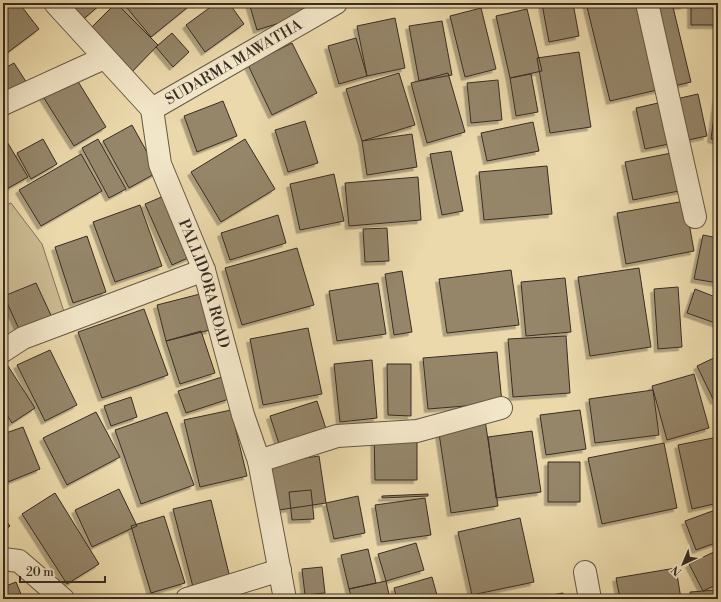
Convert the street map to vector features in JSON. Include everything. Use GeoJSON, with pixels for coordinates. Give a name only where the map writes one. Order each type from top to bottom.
{"type":"FeatureCollection","features":[{"type":"Feature","properties":{"kind":"street"},"geometry":{"type":"LineString","coordinates":[[55,3],[152,109]]}},
{"type":"Feature","properties":{"kind":"street","name":"SUDARMA MAWATHA"},"geometry":{"type":"LineString","coordinates":[[152,109],[336,3]]}},
{"type":"Feature","properties":{"kind":"street"},"geometry":{"type":"LineString","coordinates":[[647,3],[695,217]]}},
{"type":"Feature","properties":{"kind":"street"},"geometry":{"type":"LineString","coordinates":[[3,104],[104,58]]}},
{"type":"Feature","properties":{"kind":"street","name":"PALLIDORA ROAD"},"geometry":{"type":"LineString","coordinates":[[152,109],[160,164],[204,270],[243,415],[259,461],[285,599]]}},
{"type":"Feature","properties":{"kind":"street"},"geometry":{"type":"LineString","coordinates":[[3,351],[23,338],[204,270]]}},
{"type":"Feature","properties":{"kind":"street"},"geometry":{"type":"LineString","coordinates":[[259,461],[338,436],[417,431],[501,408]]}},
{"type":"Feature","properties":{"kind":"street"},"geometry":{"type":"LineString","coordinates":[[3,559],[19,561],[63,599]]}},
{"type":"Feature","properties":{"kind":"street"},"geometry":{"type":"LineString","coordinates":[[187,599],[280,570]]}},
{"type":"Feature","properties":{"kind":"street"},"geometry":{"type":"LineString","coordinates":[[585,572],[590,599]]}},
{"type":"Feature","properties":{"kind":"shaded area"},"geometry":{"type":"Polygon","coordinates":[[[11,203],[42,244],[67,321],[3,351],[3,206],[11,203]]]}},
{"type":"Feature","properties":{"kind":"building"},"geometry":{"type":"Polygon","coordinates":[[[3,3],[19,3],[39,29],[3,56],[3,3]]]}},
{"type":"Feature","properties":{"kind":"building"},"geometry":{"type":"Polygon","coordinates":[[[62,3],[102,3],[79,23],[62,3]]]}},
{"type":"Feature","properties":{"kind":"building"},"geometry":{"type":"Polygon","coordinates":[[[116,3],[158,45],[126,78],[83,36],[116,3]]]}},
{"type":"Feature","properties":{"kind":"building"},"geometry":{"type":"Polygon","coordinates":[[[123,3],[193,3],[151,37],[123,3]]]}},
{"type":"Feature","properties":{"kind":"building"},"geometry":{"type":"Polygon","coordinates":[[[216,3],[229,3],[244,24],[205,52],[186,25],[216,3]]]}},
{"type":"Feature","properties":{"kind":"building"},"geometry":{"type":"Polygon","coordinates":[[[249,3],[308,3],[312,13],[257,30],[249,3]]]}},
{"type":"Feature","properties":{"kind":"building"},"geometry":{"type":"Polygon","coordinates":[[[573,3],[579,36],[549,42],[542,4],[573,3]]]}},
{"type":"Feature","properties":{"kind":"building"},"geometry":{"type":"Polygon","coordinates":[[[586,3],[672,3],[691,82],[610,101],[586,3]]]}},
{"type":"Feature","properties":{"kind":"building"},"geometry":{"type":"Polygon","coordinates":[[[670,3],[685,3],[685,5],[671,7],[670,3]]]}},
{"type":"Feature","properties":{"kind":"building"},"geometry":{"type":"Polygon","coordinates":[[[691,3],[718,3],[718,25],[691,25],[691,3]]]}},
{"type":"Feature","properties":{"kind":"building"},"geometry":{"type":"Polygon","coordinates":[[[481,8],[496,69],[465,77],[450,16],[481,8]]]}},
{"type":"Feature","properties":{"kind":"building"},"geometry":{"type":"Polygon","coordinates":[[[527,9],[542,71],[510,78],[496,16],[527,9]]]}},
{"type":"Feature","properties":{"kind":"building"},"geometry":{"type":"Polygon","coordinates":[[[395,18],[405,68],[367,76],[357,26],[395,18]]]}},
{"type":"Feature","properties":{"kind":"building"},"geometry":{"type":"Polygon","coordinates":[[[442,21],[452,75],[419,81],[409,26],[442,21]]]}},
{"type":"Feature","properties":{"kind":"building"},"geometry":{"type":"Polygon","coordinates":[[[172,33],[189,52],[173,67],[156,47],[172,33]]]}},
{"type":"Feature","properties":{"kind":"building"},"geometry":{"type":"Polygon","coordinates":[[[356,38],[367,76],[339,84],[328,46],[356,38]]]}},
{"type":"Feature","properties":{"kind":"building"},"geometry":{"type":"Polygon","coordinates":[[[292,43],[317,93],[272,115],[248,65],[292,43]]]}},
{"type":"Feature","properties":{"kind":"building"},"geometry":{"type":"Polygon","coordinates":[[[579,52],[591,127],[550,133],[537,58],[579,52]]]}},
{"type":"Feature","properties":{"kind":"building"},"geometry":{"type":"Polygon","coordinates":[[[14,63],[32,91],[3,108],[3,69],[14,63]]]}},
{"type":"Feature","properties":{"kind":"building"},"geometry":{"type":"Polygon","coordinates":[[[399,73],[415,125],[362,141],[346,89],[399,73]]]}},
{"type":"Feature","properties":{"kind":"building"},"geometry":{"type":"Polygon","coordinates":[[[448,73],[465,132],[427,143],[411,83],[448,73]]]}},
{"type":"Feature","properties":{"kind":"building"},"geometry":{"type":"Polygon","coordinates":[[[531,74],[538,112],[516,116],[510,78],[531,74]]]}},
{"type":"Feature","properties":{"kind":"building"},"geometry":{"type":"Polygon","coordinates":[[[74,75],[106,127],[74,146],[42,95],[74,75]]]}},
{"type":"Feature","properties":{"kind":"building"},"geometry":{"type":"Polygon","coordinates":[[[498,80],[502,120],[471,123],[467,83],[498,80]]]}},
{"type":"Feature","properties":{"kind":"building"},"geometry":{"type":"Polygon","coordinates":[[[698,94],[707,136],[645,149],[636,108],[698,94]]]}},
{"type":"Feature","properties":{"kind":"building"},"geometry":{"type":"Polygon","coordinates":[[[718,94],[718,141],[711,139],[718,94]]]}},
{"type":"Feature","properties":{"kind":"building"},"geometry":{"type":"Polygon","coordinates":[[[223,101],[237,136],[197,152],[184,116],[223,101]]]}},
{"type":"Feature","properties":{"kind":"building"},"geometry":{"type":"Polygon","coordinates":[[[305,121],[318,163],[288,172],[275,130],[305,121]]]}},
{"type":"Feature","properties":{"kind":"building"},"geometry":{"type":"Polygon","coordinates":[[[533,122],[539,151],[487,161],[481,133],[533,122]]]}},
{"type":"Feature","properties":{"kind":"building"},"geometry":{"type":"Polygon","coordinates":[[[132,125],[158,172],[129,188],[103,141],[132,125]]]}},
{"type":"Feature","properties":{"kind":"building"},"geometry":{"type":"Polygon","coordinates":[[[412,134],[417,167],[367,175],[362,141],[412,134]]]}},
{"type":"Feature","properties":{"kind":"building"},"geometry":{"type":"Polygon","coordinates":[[[3,135],[28,177],[3,191],[3,135]]]}},
{"type":"Feature","properties":{"kind":"building"},"geometry":{"type":"Polygon","coordinates":[[[43,139],[57,164],[31,179],[17,153],[43,139]]]}},
{"type":"Feature","properties":{"kind":"building"},"geometry":{"type":"Polygon","coordinates":[[[98,139],[126,189],[109,198],[82,148],[98,139]]]}},
{"type":"Feature","properties":{"kind":"building"},"geometry":{"type":"Polygon","coordinates":[[[245,139],[275,189],[221,222],[191,172],[245,139]]]}},
{"type":"Feature","properties":{"kind":"building"},"geometry":{"type":"Polygon","coordinates":[[[687,150],[694,188],[633,200],[625,162],[687,150]]]}},
{"type":"Feature","properties":{"kind":"building"},"geometry":{"type":"Polygon","coordinates":[[[451,151],[463,211],[442,215],[430,154],[451,151]]]}},
{"type":"Feature","properties":{"kind":"building"},"geometry":{"type":"Polygon","coordinates":[[[81,154],[102,191],[41,226],[19,190],[81,154]]]}},
{"type":"Feature","properties":{"kind":"building"},"geometry":{"type":"Polygon","coordinates":[[[547,166],[552,214],[484,220],[479,172],[547,166]]]}},
{"type":"Feature","properties":{"kind":"building"},"geometry":{"type":"Polygon","coordinates":[[[334,174],[344,221],[300,230],[290,184],[334,174]]]}},
{"type":"Feature","properties":{"kind":"building"},"geometry":{"type":"Polygon","coordinates":[[[418,177],[421,220],[349,226],[345,183],[418,177]]]}},
{"type":"Feature","properties":{"kind":"building"},"geometry":{"type":"Polygon","coordinates":[[[171,193],[197,254],[172,265],[145,204],[171,193]]]}},
{"type":"Feature","properties":{"kind":"building"},"geometry":{"type":"Polygon","coordinates":[[[685,201],[694,251],[626,264],[617,213],[685,201]]]}},
{"type":"Feature","properties":{"kind":"building"},"geometry":{"type":"Polygon","coordinates":[[[140,205],[162,266],[115,282],[93,222],[140,205]]]}},
{"type":"Feature","properties":{"kind":"building"},"geometry":{"type":"Polygon","coordinates":[[[278,215],[286,243],[230,260],[221,233],[278,215]]]}},
{"type":"Feature","properties":{"kind":"building"},"geometry":{"type":"Polygon","coordinates":[[[387,228],[389,261],[365,262],[363,229],[387,228]]]}},
{"type":"Feature","properties":{"kind":"building"},"geometry":{"type":"Polygon","coordinates":[[[703,235],[718,238],[718,283],[694,279],[703,235]]]}},
{"type":"Feature","properties":{"kind":"building"},"geometry":{"type":"Polygon","coordinates":[[[87,236],[106,292],[73,303],[55,247],[87,236]]]}},
{"type":"Feature","properties":{"kind":"building"},"geometry":{"type":"Polygon","coordinates":[[[297,248],[314,305],[242,325],[225,268],[297,248]]]}},
{"type":"Feature","properties":{"kind":"building"},"geometry":{"type":"Polygon","coordinates":[[[639,268],[651,347],[590,356],[578,277],[639,268]]]}},
{"type":"Feature","properties":{"kind":"building"},"geometry":{"type":"Polygon","coordinates":[[[511,270],[519,325],[447,333],[439,279],[511,270]]]}},
{"type":"Feature","properties":{"kind":"building"},"geometry":{"type":"Polygon","coordinates":[[[402,271],[412,332],[394,335],[385,274],[402,271]]]}},
{"type":"Feature","properties":{"kind":"building"},"geometry":{"type":"Polygon","coordinates":[[[565,278],[571,332],[526,336],[521,282],[565,278]]]}},
{"type":"Feature","properties":{"kind":"building"},"geometry":{"type":"Polygon","coordinates":[[[36,283],[55,324],[23,338],[4,296],[36,283]]]}},
{"type":"Feature","properties":{"kind":"building"},"geometry":{"type":"Polygon","coordinates":[[[378,283],[386,334],[337,341],[329,291],[378,283]]]}},
{"type":"Feature","properties":{"kind":"building"},"geometry":{"type":"Polygon","coordinates":[[[678,287],[682,347],[658,349],[654,289],[678,287]]]}},
{"type":"Feature","properties":{"kind":"building"},"geometry":{"type":"Polygon","coordinates":[[[695,289],[718,298],[718,324],[687,313],[695,289]]]}},
{"type":"Feature","properties":{"kind":"building"},"geometry":{"type":"Polygon","coordinates":[[[200,294],[210,330],[166,341],[157,305],[200,294]]]}},
{"type":"Feature","properties":{"kind":"building"},"geometry":{"type":"Polygon","coordinates":[[[144,309],[168,375],[102,398],[78,332],[144,309]]]}},
{"type":"Feature","properties":{"kind":"building"},"geometry":{"type":"Polygon","coordinates":[[[308,328],[322,394],[263,405],[250,339],[308,328]]]}},
{"type":"Feature","properties":{"kind":"building"},"geometry":{"type":"Polygon","coordinates":[[[201,331],[215,373],[180,384],[166,341],[201,331]]]}},
{"type":"Feature","properties":{"kind":"building"},"geometry":{"type":"Polygon","coordinates":[[[566,336],[570,393],[513,397],[508,339],[566,336]]]}},
{"type":"Feature","properties":{"kind":"building"},"geometry":{"type":"Polygon","coordinates":[[[50,350],[77,405],[45,421],[17,365],[50,350]]]}},
{"type":"Feature","properties":{"kind":"building"},"geometry":{"type":"Polygon","coordinates":[[[497,352],[502,403],[428,409],[423,358],[497,352]]]}},
{"type":"Feature","properties":{"kind":"building"},"geometry":{"type":"Polygon","coordinates":[[[718,356],[718,399],[714,401],[697,366],[718,356]]]}},
{"type":"Feature","properties":{"kind":"building"},"geometry":{"type":"Polygon","coordinates":[[[372,360],[377,418],[340,422],[334,364],[372,360]]]}},
{"type":"Feature","properties":{"kind":"building"},"geometry":{"type":"Polygon","coordinates":[[[387,364],[411,364],[411,416],[388,415],[387,364]]]}},
{"type":"Feature","properties":{"kind":"building"},"geometry":{"type":"Polygon","coordinates":[[[8,366],[35,408],[12,423],[3,409],[3,369],[8,366]]]}},
{"type":"Feature","properties":{"kind":"building"},"geometry":{"type":"Polygon","coordinates":[[[694,374],[709,428],[667,440],[652,386],[694,374]]]}},
{"type":"Feature","properties":{"kind":"building"},"geometry":{"type":"Polygon","coordinates":[[[222,377],[229,399],[186,413],[178,391],[222,377]]]}},
{"type":"Feature","properties":{"kind":"building"},"geometry":{"type":"Polygon","coordinates":[[[653,390],[659,435],[595,443],[589,399],[653,390]]]}},
{"type":"Feature","properties":{"kind":"building"},"geometry":{"type":"Polygon","coordinates":[[[131,397],[137,417],[111,426],[104,406],[131,397]]]}},
{"type":"Feature","properties":{"kind":"building"},"geometry":{"type":"Polygon","coordinates":[[[317,401],[328,435],[281,450],[270,416],[317,401]]]}},
{"type":"Feature","properties":{"kind":"building"},"geometry":{"type":"Polygon","coordinates":[[[231,410],[247,476],[200,487],[184,420],[231,410]]]}},
{"type":"Feature","properties":{"kind":"building"},"geometry":{"type":"Polygon","coordinates":[[[580,410],[586,449],[546,455],[540,415],[580,410]]]}},
{"type":"Feature","properties":{"kind":"building"},"geometry":{"type":"Polygon","coordinates":[[[96,412],[120,457],[67,485],[43,438],[96,412]]]}},
{"type":"Feature","properties":{"kind":"building"},"geometry":{"type":"Polygon","coordinates":[[[167,412],[194,485],[141,504],[115,430],[167,412]]]}},
{"type":"Feature","properties":{"kind":"building"},"geometry":{"type":"Polygon","coordinates":[[[485,420],[498,506],[451,513],[438,427],[485,420]]]}},
{"type":"Feature","properties":{"kind":"building"},"geometry":{"type":"Polygon","coordinates":[[[23,427],[40,469],[3,484],[3,434],[23,427]]]}},
{"type":"Feature","properties":{"kind":"building"},"geometry":{"type":"Polygon","coordinates":[[[374,431],[417,431],[417,480],[375,480],[374,431]]]}},
{"type":"Feature","properties":{"kind":"building"},"geometry":{"type":"Polygon","coordinates":[[[532,431],[541,492],[496,498],[488,437],[532,431]]]}},
{"type":"Feature","properties":{"kind":"building"},"geometry":{"type":"Polygon","coordinates":[[[718,437],[718,503],[692,509],[678,445],[718,437]]]}},
{"type":"Feature","properties":{"kind":"building"},"geometry":{"type":"Polygon","coordinates":[[[664,443],[677,508],[602,524],[588,458],[664,443]]]}},
{"type":"Feature","properties":{"kind":"building"},"geometry":{"type":"Polygon","coordinates":[[[319,456],[326,503],[272,511],[264,464],[319,456]]]}},
{"type":"Feature","properties":{"kind":"building"},"geometry":{"type":"Polygon","coordinates":[[[548,462],[580,462],[580,502],[548,502],[548,462]]]}},
{"type":"Feature","properties":{"kind":"building"},"geometry":{"type":"Polygon","coordinates":[[[119,489],[137,526],[92,547],[75,510],[119,489]]]}},
{"type":"Feature","properties":{"kind":"building"},"geometry":{"type":"Polygon","coordinates":[[[311,490],[314,519],[292,520],[289,492],[311,490]]]}},
{"type":"Feature","properties":{"kind":"building"},"geometry":{"type":"Polygon","coordinates":[[[55,493],[99,564],[67,584],[22,514],[55,493]]]}},
{"type":"Feature","properties":{"kind":"building"},"geometry":{"type":"Polygon","coordinates":[[[428,494],[428,496],[382,498],[382,496],[428,494]]]}},
{"type":"Feature","properties":{"kind":"building"},"geometry":{"type":"Polygon","coordinates":[[[358,496],[365,533],[334,539],[326,503],[358,496]]]}},
{"type":"Feature","properties":{"kind":"building"},"geometry":{"type":"Polygon","coordinates":[[[425,498],[431,535],[381,542],[375,505],[425,498]]]}},
{"type":"Feature","properties":{"kind":"building"},"geometry":{"type":"Polygon","coordinates":[[[211,500],[230,578],[193,587],[173,509],[211,500]]]}},
{"type":"Feature","properties":{"kind":"building"},"geometry":{"type":"Polygon","coordinates":[[[718,509],[718,542],[696,550],[685,521],[718,509]]]}},
{"type":"Feature","properties":{"kind":"building"},"geometry":{"type":"Polygon","coordinates":[[[164,516],[185,583],[151,593],[131,526],[164,516]]]}},
{"type":"Feature","properties":{"kind":"building"},"geometry":{"type":"Polygon","coordinates":[[[3,517],[10,526],[3,531],[3,517]]]}},
{"type":"Feature","properties":{"kind":"building"},"geometry":{"type":"Polygon","coordinates":[[[520,518],[534,582],[472,595],[458,532],[520,518]]]}},
{"type":"Feature","properties":{"kind":"building"},"geometry":{"type":"Polygon","coordinates":[[[416,543],[424,570],[386,581],[378,554],[416,543]]]}},
{"type":"Feature","properties":{"kind":"building"},"geometry":{"type":"Polygon","coordinates":[[[368,549],[376,583],[349,589],[341,555],[368,549]]]}},
{"type":"Feature","properties":{"kind":"building"},"geometry":{"type":"Polygon","coordinates":[[[718,550],[718,584],[703,591],[689,564],[718,550]]]}},
{"type":"Feature","properties":{"kind":"building"},"geometry":{"type":"Polygon","coordinates":[[[322,567],[325,593],[305,595],[302,569],[322,567]]]}},
{"type":"Feature","properties":{"kind":"building"},"geometry":{"type":"Polygon","coordinates":[[[676,568],[681,599],[620,599],[616,578],[676,568]]]}},
{"type":"Feature","properties":{"kind":"building"},"geometry":{"type":"Polygon","coordinates":[[[432,577],[438,599],[397,599],[394,588],[432,577]]]}},
{"type":"Feature","properties":{"kind":"building"},"geometry":{"type":"Polygon","coordinates":[[[386,581],[390,599],[352,599],[349,589],[386,581]]]}},
{"type":"Feature","properties":{"kind":"building"},"geometry":{"type":"Polygon","coordinates":[[[16,582],[23,599],[3,599],[3,587],[16,582]]]}},
{"type":"Feature","properties":{"kind":"building"},"geometry":{"type":"Polygon","coordinates":[[[718,590],[718,599],[691,599],[690,592],[718,590]]]}},
{"type":"Feature","properties":{"kind":"building"},"geometry":{"type":"Polygon","coordinates":[[[563,593],[564,599],[530,599],[563,593]]]}}]}
